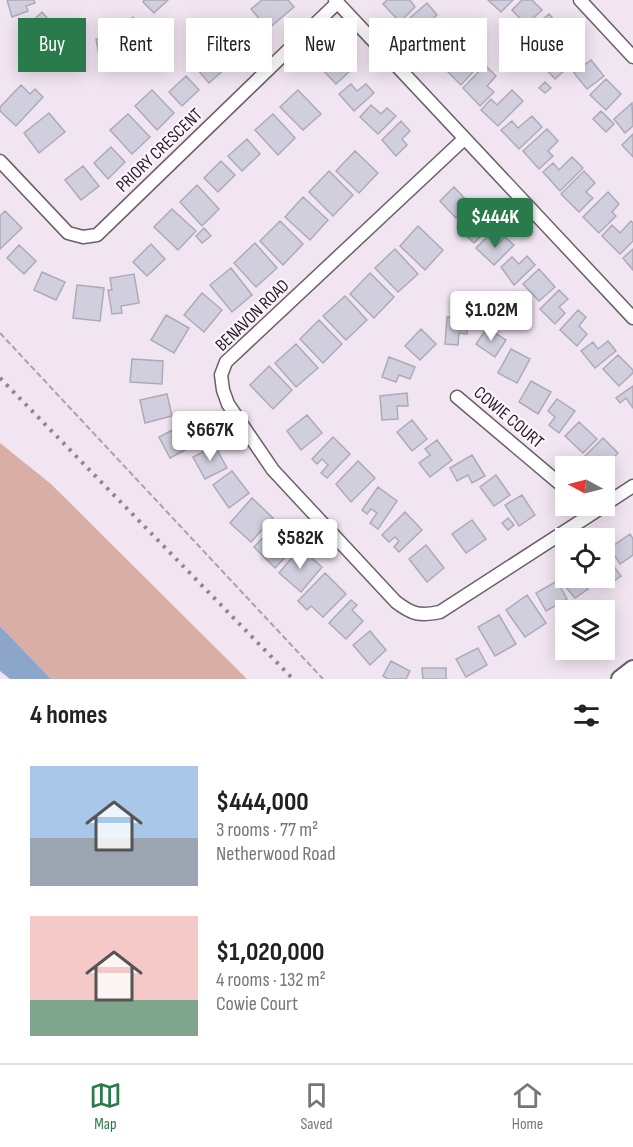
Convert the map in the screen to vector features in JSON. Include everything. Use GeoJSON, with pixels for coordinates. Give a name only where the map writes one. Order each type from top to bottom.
{"type":"FeatureCollection","features":[{"type":"Feature","properties":{"kind":"main road"},"geometry":{"type":"LineString","coordinates":[[620,679],[633,669]]}},
{"type":"Feature","properties":{"kind":"street"},"geometry":{"type":"LineString","coordinates":[[580,0],[633,57]]}},
{"type":"Feature","properties":{"kind":"street"},"geometry":{"type":"LineString","coordinates":[[337,1],[633,318]]}},
{"type":"Feature","properties":{"kind":"street","name":"PRIORY CRESCENT"},"geometry":{"type":"LineString","coordinates":[[0,161],[68,233],[83,237],[97,235],[337,1]]}},
{"type":"Feature","properties":{"kind":"street","name":"BENAVON ROAD"},"geometry":{"type":"LineString","coordinates":[[464,139],[226,362],[221,375],[223,390],[228,404],[273,470],[396,602],[408,611],[423,615],[440,612],[584,516]]}},
{"type":"Feature","properties":{"kind":"street","name":"COWIE COURT"},"geometry":{"type":"LineString","coordinates":[[457,397],[555,480]]}},
{"type":"Feature","properties":{"kind":"street","name":"BENAVON ROAD"},"geometry":{"type":"LineString","coordinates":[[615,496],[633,486]]}},
{"type":"Feature","properties":{"kind":"path"},"geometry":{"type":"LineString","coordinates":[[0,333],[323,679]]}},
{"type":"Feature","properties":{"kind":"shaded area"},"geometry":{"type":"Polygon","coordinates":[[[0,443],[51,484],[247,679],[51,679],[0,626],[0,443]]]}},
{"type":"Feature","properties":{"kind":"water"},"geometry":{"type":"Polygon","coordinates":[[[0,626],[51,679],[10,679],[0,671],[0,626]]]}},
{"type":"Feature","properties":{"kind":"building"},"geometry":{"type":"Polygon","coordinates":[[[7,0],[34,0],[35,3],[26,6],[28,11],[12,17],[7,0]]]}},
{"type":"Feature","properties":{"kind":"building"},"geometry":{"type":"Polygon","coordinates":[[[144,0],[168,0],[154,13],[143,2],[144,0]]]}},
{"type":"Feature","properties":{"kind":"building"},"geometry":{"type":"Polygon","coordinates":[[[262,0],[288,0],[294,7],[272,26],[272,18],[259,18],[251,9],[262,0]]]}},
{"type":"Feature","properties":{"kind":"building"},"geometry":{"type":"Polygon","coordinates":[[[387,0],[410,0],[415,7],[404,18],[396,18],[383,4],[387,0]]]}},
{"type":"Feature","properties":{"kind":"building"},"geometry":{"type":"Polygon","coordinates":[[[488,0],[513,0],[501,12],[488,0]]]}},
{"type":"Feature","properties":{"kind":"building"},"geometry":{"type":"Polygon","coordinates":[[[522,0],[532,0],[542,10],[533,18],[519,18],[512,10],[522,0]]]}},
{"type":"Feature","properties":{"kind":"building"},"geometry":{"type":"Polygon","coordinates":[[[427,3],[437,15],[434,18],[410,18],[427,3]]]}},
{"type":"Feature","properties":{"kind":"building"},"geometry":{"type":"Polygon","coordinates":[[[42,12],[47,18],[36,18],[42,12]]]}},
{"type":"Feature","properties":{"kind":"building"},"geometry":{"type":"Polygon","coordinates":[[[591,60],[604,76],[587,89],[574,73],[585,72],[585,65],[591,60]]]}},
{"type":"Feature","properties":{"kind":"building"},"geometry":{"type":"Polygon","coordinates":[[[487,67],[496,76],[487,86],[494,92],[480,106],[463,88],[478,72],[487,72],[487,67]]]}},
{"type":"Feature","properties":{"kind":"building"},"geometry":{"type":"Polygon","coordinates":[[[200,72],[221,72],[209,83],[200,72]]]}},
{"type":"Feature","properties":{"kind":"building"},"geometry":{"type":"Polygon","coordinates":[[[325,72],[349,72],[336,84],[325,72]]]}},
{"type":"Feature","properties":{"kind":"building"},"geometry":{"type":"Polygon","coordinates":[[[448,72],[473,72],[461,85],[448,72]]]}},
{"type":"Feature","properties":{"kind":"building"},"geometry":{"type":"Polygon","coordinates":[[[548,72],[563,72],[555,79],[548,72]]]}},
{"type":"Feature","properties":{"kind":"building"},"geometry":{"type":"Polygon","coordinates":[[[186,76],[199,90],[182,106],[169,92],[186,76]]]}},
{"type":"Feature","properties":{"kind":"building"},"geometry":{"type":"Polygon","coordinates":[[[606,79],[621,94],[606,110],[590,95],[606,79]]]}},
{"type":"Feature","properties":{"kind":"building"},"geometry":{"type":"Polygon","coordinates":[[[545,82],[551,88],[545,93],[539,88],[545,82]]]}},
{"type":"Feature","properties":{"kind":"building"},"geometry":{"type":"Polygon","coordinates":[[[351,84],[357,91],[366,84],[374,93],[354,111],[339,94],[351,84]]]}},
{"type":"Feature","properties":{"kind":"building"},"geometry":{"type":"Polygon","coordinates":[[[21,85],[30,94],[35,89],[43,97],[16,126],[0,111],[0,107],[21,85]]]}},
{"type":"Feature","properties":{"kind":"building"},"geometry":{"type":"Polygon","coordinates":[[[152,90],[174,113],[157,130],[135,106],[152,90]]]}},
{"type":"Feature","properties":{"kind":"building"},"geometry":{"type":"Polygon","coordinates":[[[298,90],[321,114],[303,130],[280,107],[298,90]]]}},
{"type":"Feature","properties":{"kind":"building"},"geometry":{"type":"Polygon","coordinates":[[[512,90],[523,101],[498,126],[481,110],[491,99],[497,105],[512,90]]]}},
{"type":"Feature","properties":{"kind":"building"},"geometry":{"type":"Polygon","coordinates":[[[632,103],[633,126],[625,133],[614,119],[632,103]]]}},
{"type":"Feature","properties":{"kind":"building"},"geometry":{"type":"Polygon","coordinates":[[[371,105],[381,114],[387,108],[396,116],[378,134],[360,117],[371,105]]]}},
{"type":"Feature","properties":{"kind":"building"},"geometry":{"type":"Polygon","coordinates":[[[601,111],[614,124],[606,132],[593,119],[601,111]]]}},
{"type":"Feature","properties":{"kind":"building"},"geometry":{"type":"Polygon","coordinates":[[[49,113],[65,132],[39,153],[24,133],[49,113]]]}},
{"type":"Feature","properties":{"kind":"building"},"geometry":{"type":"Polygon","coordinates":[[[128,114],[150,137],[132,154],[110,130],[128,114]]]}},
{"type":"Feature","properties":{"kind":"building"},"geometry":{"type":"Polygon","coordinates":[[[273,114],[295,138],[278,155],[255,130],[273,114]]]}},
{"type":"Feature","properties":{"kind":"building"},"geometry":{"type":"Polygon","coordinates":[[[532,116],[542,127],[519,149],[501,130],[512,121],[518,128],[532,116]]]}},
{"type":"Feature","properties":{"kind":"building"},"geometry":{"type":"Polygon","coordinates":[[[401,121],[410,131],[402,139],[407,145],[396,156],[382,140],[401,121]]]}},
{"type":"Feature","properties":{"kind":"building"},"geometry":{"type":"Polygon","coordinates":[[[547,129],[558,141],[548,151],[553,156],[539,169],[523,151],[547,129]]]}},
{"type":"Feature","properties":{"kind":"building"},"geometry":{"type":"Polygon","coordinates":[[[633,134],[633,157],[622,145],[633,134]]]}},
{"type":"Feature","properties":{"kind":"building"},"geometry":{"type":"Polygon","coordinates":[[[247,139],[260,154],[242,171],[228,156],[247,139]]]}},
{"type":"Feature","properties":{"kind":"building"},"geometry":{"type":"Polygon","coordinates":[[[111,147],[125,162],[108,179],[94,163],[111,147]]]}},
{"type":"Feature","properties":{"kind":"building"},"geometry":{"type":"Polygon","coordinates":[[[355,151],[378,173],[359,193],[336,171],[355,151]]]}},
{"type":"Feature","properties":{"kind":"building"},"geometry":{"type":"Polygon","coordinates":[[[572,157],[583,168],[560,191],[543,172],[553,163],[559,170],[572,157]]]}},
{"type":"Feature","properties":{"kind":"building"},"geometry":{"type":"Polygon","coordinates":[[[221,161],[235,175],[218,192],[204,178],[221,161]]]}},
{"type":"Feature","properties":{"kind":"building"},"geometry":{"type":"Polygon","coordinates":[[[83,166],[99,186],[81,200],[65,180],[83,166]]]}},
{"type":"Feature","properties":{"kind":"building"},"geometry":{"type":"Polygon","coordinates":[[[329,171],[353,195],[333,216],[309,192],[329,171]]]}},
{"type":"Feature","properties":{"kind":"building"},"geometry":{"type":"Polygon","coordinates":[[[584,171],[595,183],[586,192],[593,198],[579,212],[561,194],[584,171]]]}},
{"type":"Feature","properties":{"kind":"building"},"geometry":{"type":"Polygon","coordinates":[[[197,185],[219,209],[202,226],[180,202],[197,185]]]}},
{"type":"Feature","properties":{"kind":"building"},"geometry":{"type":"Polygon","coordinates":[[[454,187],[470,204],[456,218],[440,201],[454,187]]]}},
{"type":"Feature","properties":{"kind":"building"},"geometry":{"type":"Polygon","coordinates":[[[608,192],[619,204],[612,212],[616,216],[599,233],[583,217],[608,192]]]}},
{"type":"Feature","properties":{"kind":"building"},"geometry":{"type":"Polygon","coordinates":[[[303,197],[328,220],[310,240],[285,217],[303,197]]]}},
{"type":"Feature","properties":{"kind":"building"},"geometry":{"type":"Polygon","coordinates":[[[172,209],[196,231],[178,250],[154,227],[172,209]]]}},
{"type":"Feature","properties":{"kind":"building"},"geometry":{"type":"Polygon","coordinates":[[[5,211],[22,228],[0,249],[0,216],[5,211]]]}},
{"type":"Feature","properties":{"kind":"building"},"geometry":{"type":"Polygon","coordinates":[[[483,215],[493,224],[474,243],[457,227],[467,217],[474,224],[483,215]]]}},
{"type":"Feature","properties":{"kind":"building"},"geometry":{"type":"Polygon","coordinates":[[[280,221],[303,244],[283,265],[260,241],[280,221]]]}},
{"type":"Feature","properties":{"kind":"building"},"geometry":{"type":"Polygon","coordinates":[[[631,221],[633,241],[620,254],[602,236],[612,225],[620,233],[631,221]]]}},
{"type":"Feature","properties":{"kind":"building"},"geometry":{"type":"Polygon","coordinates":[[[418,226],[443,250],[425,270],[400,246],[418,226]]]}},
{"type":"Feature","properties":{"kind":"building"},"geometry":{"type":"Polygon","coordinates":[[[204,228],[211,236],[202,243],[196,236],[204,228]]]}},
{"type":"Feature","properties":{"kind":"building"},"geometry":{"type":"Polygon","coordinates":[[[488,236],[497,245],[505,237],[514,245],[494,265],[476,248],[488,236]]]}},
{"type":"Feature","properties":{"kind":"building"},"geometry":{"type":"Polygon","coordinates":[[[255,243],[277,268],[256,287],[234,263],[255,243]]]}},
{"type":"Feature","properties":{"kind":"building"},"geometry":{"type":"Polygon","coordinates":[[[151,244],[165,259],[147,276],[133,262],[151,244]]]}},
{"type":"Feature","properties":{"kind":"building"},"geometry":{"type":"Polygon","coordinates":[[[19,245],[36,261],[24,274],[7,258],[19,245]]]}},
{"type":"Feature","properties":{"kind":"building"},"geometry":{"type":"Polygon","coordinates":[[[395,249],[418,274],[398,292],[375,268],[395,249]]]}},
{"type":"Feature","properties":{"kind":"building"},"geometry":{"type":"Polygon","coordinates":[[[633,249],[633,270],[623,258],[633,249]]]}},
{"type":"Feature","properties":{"kind":"building"},"geometry":{"type":"Polygon","coordinates":[[[527,256],[535,265],[514,285],[501,267],[512,257],[519,264],[527,256]]]}},
{"type":"Feature","properties":{"kind":"building"},"geometry":{"type":"Polygon","coordinates":[[[231,268],[252,295],[232,312],[210,285],[231,268]]]}},
{"type":"Feature","properties":{"kind":"building"},"geometry":{"type":"Polygon","coordinates":[[[539,269],[555,287],[539,301],[523,284],[539,269]]]}},
{"type":"Feature","properties":{"kind":"building"},"geometry":{"type":"Polygon","coordinates":[[[42,272],[65,282],[56,300],[34,290],[42,272]]]}},
{"type":"Feature","properties":{"kind":"building"},"geometry":{"type":"Polygon","coordinates":[[[370,273],[394,297],[374,318],[350,294],[370,273]]]}},
{"type":"Feature","properties":{"kind":"building"},"geometry":{"type":"Polygon","coordinates":[[[134,274],[139,303],[121,306],[122,313],[112,314],[108,290],[112,290],[110,278],[134,274]]]}},
{"type":"Feature","properties":{"kind":"building"},"geometry":{"type":"Polygon","coordinates":[[[77,285],[104,288],[100,321],[73,318],[77,285]]]}},
{"type":"Feature","properties":{"kind":"building"},"geometry":{"type":"Polygon","coordinates":[[[559,290],[568,299],[559,307],[565,313],[555,324],[540,309],[559,290]]]}},
{"type":"Feature","properties":{"kind":"building"},"geometry":{"type":"Polygon","coordinates":[[[202,293],[222,310],[204,332],[184,315],[202,293]]]}},
{"type":"Feature","properties":{"kind":"building"},"geometry":{"type":"Polygon","coordinates":[[[345,296],[367,320],[346,340],[323,316],[345,296]]]}},
{"type":"Feature","properties":{"kind":"building"},"geometry":{"type":"Polygon","coordinates":[[[578,310],[586,317],[579,326],[587,334],[577,346],[560,330],[578,310]]]}},
{"type":"Feature","properties":{"kind":"building"},"geometry":{"type":"Polygon","coordinates":[[[166,315],[189,328],[174,353],[151,340],[166,315]]]}},
{"type":"Feature","properties":{"kind":"building"},"geometry":{"type":"Polygon","coordinates":[[[447,317],[468,319],[467,334],[459,333],[458,345],[445,344],[447,317]]]}},
{"type":"Feature","properties":{"kind":"building"},"geometry":{"type":"Polygon","coordinates":[[[319,320],[342,344],[323,363],[300,339],[319,320]]]}},
{"type":"Feature","properties":{"kind":"building"},"geometry":{"type":"Polygon","coordinates":[[[487,328],[506,340],[495,357],[476,344],[487,328]]]}},
{"type":"Feature","properties":{"kind":"building"},"geometry":{"type":"Polygon","coordinates":[[[421,329],[436,344],[420,360],[405,346],[421,329]]]}},
{"type":"Feature","properties":{"kind":"building"},"geometry":{"type":"Polygon","coordinates":[[[608,341],[616,351],[595,368],[581,351],[593,342],[598,349],[608,341]]]}},
{"type":"Feature","properties":{"kind":"building"},"geometry":{"type":"Polygon","coordinates":[[[296,344],[318,368],[296,387],[275,363],[296,344]]]}},
{"type":"Feature","properties":{"kind":"building"},"geometry":{"type":"Polygon","coordinates":[[[511,349],[530,359],[517,383],[498,373],[511,349]]]}},
{"type":"Feature","properties":{"kind":"building"},"geometry":{"type":"Polygon","coordinates":[[[618,355],[633,370],[633,373],[619,386],[603,369],[618,355]]]}},
{"type":"Feature","properties":{"kind":"building"},"geometry":{"type":"Polygon","coordinates":[[[389,357],[415,367],[410,379],[399,375],[396,382],[382,377],[389,357]]]}},
{"type":"Feature","properties":{"kind":"building"},"geometry":{"type":"Polygon","coordinates":[[[132,359],[163,361],[162,384],[130,382],[132,359]]]}},
{"type":"Feature","properties":{"kind":"building"},"geometry":{"type":"Polygon","coordinates":[[[269,366],[292,390],[273,409],[250,385],[269,366]]]}},
{"type":"Feature","properties":{"kind":"building"},"geometry":{"type":"Polygon","coordinates":[[[531,381],[551,392],[538,414],[519,402],[531,381]]]}},
{"type":"Feature","properties":{"kind":"building"},"geometry":{"type":"Polygon","coordinates":[[[633,386],[633,408],[626,398],[620,403],[616,398],[633,386]]]}},
{"type":"Feature","properties":{"kind":"building"},"geometry":{"type":"Polygon","coordinates":[[[407,393],[408,406],[397,406],[398,419],[382,420],[380,396],[407,393]]]}},
{"type":"Feature","properties":{"kind":"building"},"geometry":{"type":"Polygon","coordinates":[[[167,394],[172,416],[145,423],[140,400],[167,394]]]}},
{"type":"Feature","properties":{"kind":"building"},"geometry":{"type":"Polygon","coordinates":[[[557,399],[575,411],[559,433],[549,425],[555,417],[548,411],[557,399]]]}},
{"type":"Feature","properties":{"kind":"building"},"geometry":{"type":"Polygon","coordinates":[[[307,415],[322,433],[301,450],[287,431],[307,415]]]}},
{"type":"Feature","properties":{"kind":"building"},"geometry":{"type":"Polygon","coordinates":[[[412,420],[427,439],[412,451],[397,432],[412,420]]]}},
{"type":"Feature","properties":{"kind":"building"},"geometry":{"type":"Polygon","coordinates":[[[579,422],[597,439],[583,453],[565,436],[579,422]]]}},
{"type":"Feature","properties":{"kind":"building"},"geometry":{"type":"Polygon","coordinates":[[[182,425],[193,446],[170,458],[159,437],[182,425]]]}},
{"type":"Feature","properties":{"kind":"building"},"geometry":{"type":"Polygon","coordinates":[[[333,437],[350,454],[327,478],[321,473],[328,465],[322,459],[317,464],[312,459],[333,437]]]}},
{"type":"Feature","properties":{"kind":"building"},"geometry":{"type":"Polygon","coordinates":[[[603,438],[618,453],[615,456],[585,456],[603,438]]]}},
{"type":"Feature","properties":{"kind":"building"},"geometry":{"type":"Polygon","coordinates":[[[437,440],[452,460],[430,477],[419,463],[430,455],[425,449],[437,440]]]}},
{"type":"Feature","properties":{"kind":"building"},"geometry":{"type":"Polygon","coordinates":[[[215,446],[227,468],[205,479],[193,457],[215,446]]]}},
{"type":"Feature","properties":{"kind":"building"},"geometry":{"type":"Polygon","coordinates":[[[472,455],[485,476],[472,483],[468,475],[457,481],[450,468],[472,455]]]}},
{"type":"Feature","properties":{"kind":"building"},"geometry":{"type":"Polygon","coordinates":[[[358,461],[375,478],[351,502],[336,484],[358,461]]]}},
{"type":"Feature","properties":{"kind":"building"},"geometry":{"type":"Polygon","coordinates":[[[232,471],[249,493],[229,508],[213,485],[232,471]]]}},
{"type":"Feature","properties":{"kind":"building"},"geometry":{"type":"Polygon","coordinates":[[[496,475],[510,495],[494,506],[480,487],[496,475]]]}},
{"type":"Feature","properties":{"kind":"building"},"geometry":{"type":"Polygon","coordinates":[[[378,487],[397,501],[378,529],[370,523],[377,513],[371,509],[367,514],[362,510],[378,487]]]}},
{"type":"Feature","properties":{"kind":"building"},"geometry":{"type":"Polygon","coordinates":[[[522,495],[535,515],[519,526],[505,505],[522,495]]]}},
{"type":"Feature","properties":{"kind":"building"},"geometry":{"type":"Polygon","coordinates":[[[252,498],[273,518],[251,542],[230,523],[252,498]]]}},
{"type":"Feature","properties":{"kind":"building"},"geometry":{"type":"Polygon","coordinates":[[[405,512],[422,530],[399,552],[394,547],[399,541],[395,537],[389,542],[382,535],[405,512]]]}},
{"type":"Feature","properties":{"kind":"building"},"geometry":{"type":"Polygon","coordinates":[[[508,518],[514,525],[508,530],[502,523],[508,518]]]}},
{"type":"Feature","properties":{"kind":"building"},"geometry":{"type":"Polygon","coordinates":[[[472,520],[486,539],[466,553],[452,534],[472,520]]]}},
{"type":"Feature","properties":{"kind":"building"},"geometry":{"type":"Polygon","coordinates":[[[277,523],[298,544],[275,568],[254,547],[277,523]]]}},
{"type":"Feature","properties":{"kind":"building"},"geometry":{"type":"Polygon","coordinates":[[[630,534],[633,539],[633,555],[620,564],[615,556],[615,544],[630,534]]]}},
{"type":"Feature","properties":{"kind":"building"},"geometry":{"type":"Polygon","coordinates":[[[426,545],[444,568],[427,582],[409,559],[426,545]]]}},
{"type":"Feature","properties":{"kind":"building"},"geometry":{"type":"Polygon","coordinates":[[[300,548],[322,567],[301,592],[279,573],[300,548]]]}},
{"type":"Feature","properties":{"kind":"building"},"geometry":{"type":"Polygon","coordinates":[[[615,568],[621,576],[615,580],[615,568]]]}},
{"type":"Feature","properties":{"kind":"building"},"geometry":{"type":"Polygon","coordinates":[[[325,573],[346,594],[323,617],[311,606],[307,610],[298,601],[325,573]]]}},
{"type":"Feature","properties":{"kind":"building"},"geometry":{"type":"Polygon","coordinates":[[[555,582],[555,588],[561,588],[567,599],[555,600],[555,606],[546,611],[536,593],[555,582]]]}},
{"type":"Feature","properties":{"kind":"building"},"geometry":{"type":"Polygon","coordinates":[[[567,588],[588,589],[575,598],[567,588]]]}},
{"type":"Feature","properties":{"kind":"building"},"geometry":{"type":"Polygon","coordinates":[[[527,595],[546,623],[525,637],[506,610],[527,595]]]}},
{"type":"Feature","properties":{"kind":"building"},"geometry":{"type":"Polygon","coordinates":[[[351,600],[357,605],[352,610],[363,621],[346,639],[329,623],[351,600]]]}},
{"type":"Feature","properties":{"kind":"building"},"geometry":{"type":"Polygon","coordinates":[[[499,615],[516,644],[495,656],[478,627],[499,615]]]}},
{"type":"Feature","properties":{"kind":"building"},"geometry":{"type":"Polygon","coordinates":[[[370,631],[386,650],[370,665],[353,645],[370,631]]]}},
{"type":"Feature","properties":{"kind":"building"},"geometry":{"type":"Polygon","coordinates":[[[478,648],[487,665],[466,677],[456,659],[478,648]]]}},
{"type":"Feature","properties":{"kind":"building"},"geometry":{"type":"Polygon","coordinates":[[[391,661],[410,671],[406,679],[388,679],[383,676],[391,661]]]}},
{"type":"Feature","properties":{"kind":"building"},"geometry":{"type":"Polygon","coordinates":[[[422,668],[446,668],[446,679],[423,679],[422,668]]]}},
{"type":"Feature","properties":{"kind":"railway"},"geometry":{"type":"LineString","coordinates":[[0,378],[293,679]]}}]}
